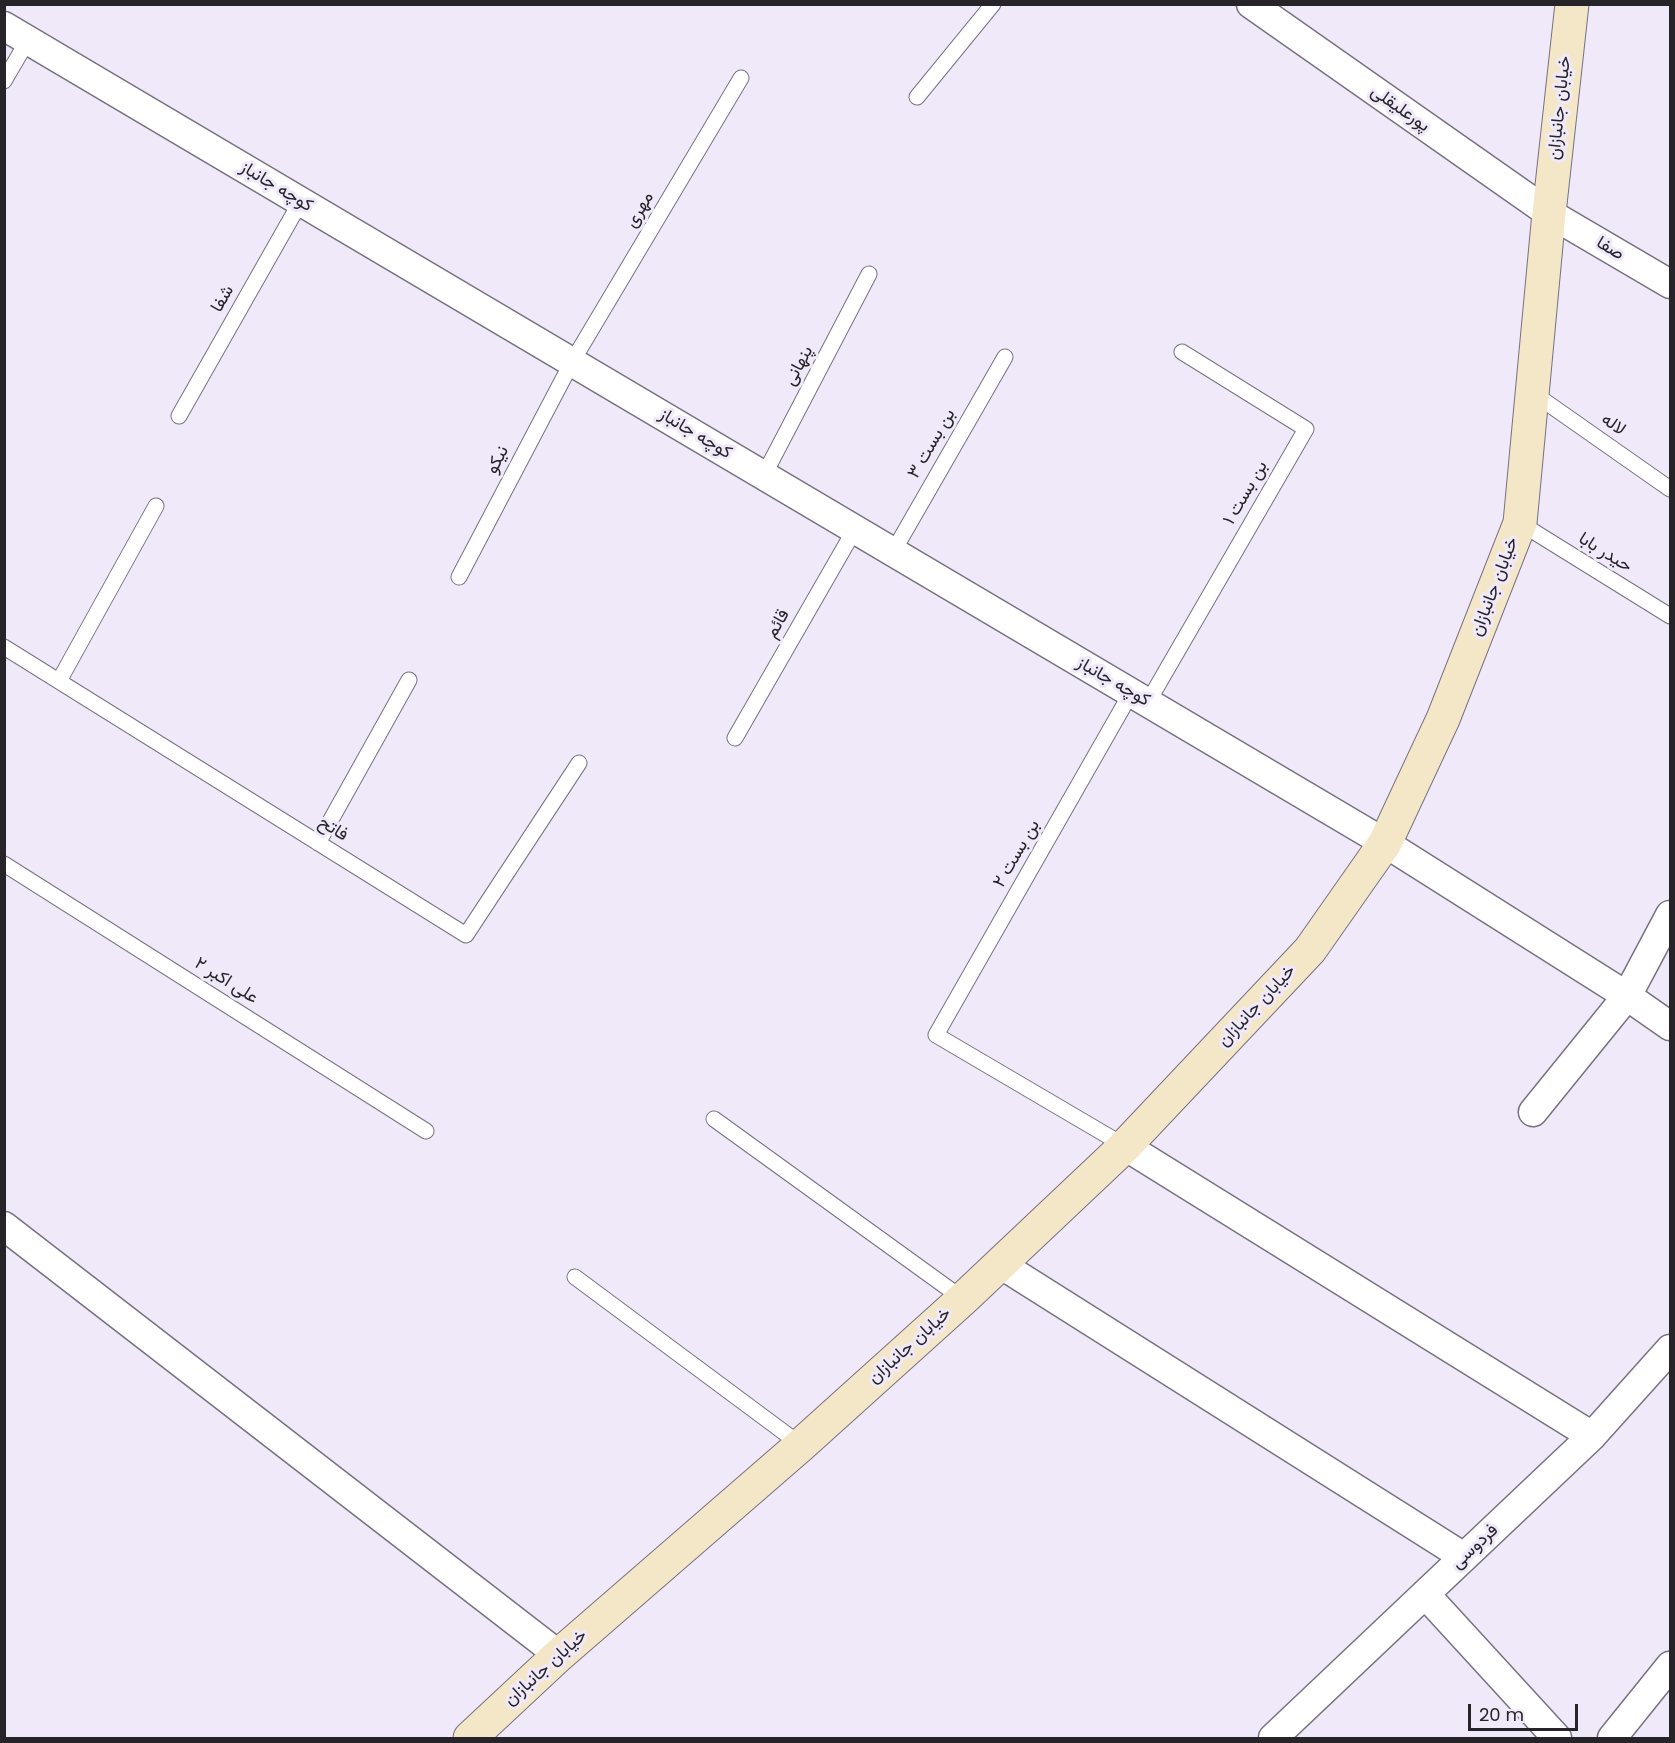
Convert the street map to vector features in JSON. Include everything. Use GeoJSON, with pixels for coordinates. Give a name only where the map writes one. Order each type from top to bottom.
{"type":"FeatureCollection","features":[{"type":"Feature","properties":{"kind":"main road","name":"خیابان جانبازان"},"geometry":{"type":"LineString","coordinates":[[483,1735],[559,1655],[801,1445],[963,1299],[1125,1146],[1310,950],[1385,843],[1443,719],[1520,523],[1549,213],[1572,4]]}},
{"type":"Feature","properties":{"kind":"street","name":"پورعلیقلی"},"geometry":{"type":"LineString","coordinates":[[1251,4],[1549,213]]}},
{"type":"Feature","properties":{"kind":"street","name":"کوچه جانباز"},"geometry":{"type":"LineString","coordinates":[[16,33],[1385,843],[1671,1026]]}},
{"type":"Feature","properties":{"kind":"street","name":"صفا"},"geometry":{"type":"LineString","coordinates":[[1549,213],[1671,285]]}},
{"type":"Feature","properties":{"kind":"street"},"geometry":{"type":"LineString","coordinates":[[1533,1112],[1627,996],[1671,915]]}},
{"type":"Feature","properties":{"kind":"street"},"geometry":{"type":"LineString","coordinates":[[1125,1146],[1592,1436]]}},
{"type":"Feature","properties":{"kind":"street"},"geometry":{"type":"LineString","coordinates":[[4,1226],[559,1655]]}},
{"type":"Feature","properties":{"kind":"street"},"geometry":{"type":"LineString","coordinates":[[1000,1264],[1464,1557]]}},
{"type":"Feature","properties":{"kind":"street","name":"فردوسی"},"geometry":{"type":"LineString","coordinates":[[1273,1738],[1592,1436],[1671,1349]]}},
{"type":"Feature","properties":{"kind":"street"},"geometry":{"type":"LineString","coordinates":[[1425,1594],[1557,1738]]}},
{"type":"Feature","properties":{"kind":"street"},"geometry":{"type":"LineString","coordinates":[[1612,1738],[1671,1666]]}},
{"type":"Feature","properties":{"kind":"lane"},"geometry":{"type":"LineString","coordinates":[[917,97],[993,4]]}},
{"type":"Feature","properties":{"kind":"lane"},"geometry":{"type":"LineString","coordinates":[[4,81],[16,33]]}},
{"type":"Feature","properties":{"kind":"lane","name":"مهری"},"geometry":{"type":"LineString","coordinates":[[572,362],[741,78]]}},
{"type":"Feature","properties":{"kind":"lane","name":"شفا"},"geometry":{"type":"LineString","coordinates":[[179,416],[301,201]]}},
{"type":"Feature","properties":{"kind":"lane","name":"پنهانی"},"geometry":{"type":"LineString","coordinates":[[764,475],[869,274]]}},
{"type":"Feature","properties":{"kind":"lane","name":"بن بست ۱"},"geometry":{"type":"LineString","coordinates":[[1139,697],[1306,429],[1182,352]]}},
{"type":"Feature","properties":{"kind":"lane","name":"بن بست ۳"},"geometry":{"type":"LineString","coordinates":[[893,552],[1005,357]]}},
{"type":"Feature","properties":{"kind":"lane","name":"نیکو"},"geometry":{"type":"LineString","coordinates":[[459,577],[572,362]]}},
{"type":"Feature","properties":{"kind":"lane","name":"لاله"},"geometry":{"type":"LineString","coordinates":[[1533,393],[1671,489]]}},
{"type":"Feature","properties":{"kind":"lane"},"geometry":{"type":"LineString","coordinates":[[59,681],[156,506]]}},
{"type":"Feature","properties":{"kind":"lane","name":"حیدر بابا"},"geometry":{"type":"LineString","coordinates":[[1520,523],[1671,616]]}},
{"type":"Feature","properties":{"kind":"lane","name":"قائم"},"geometry":{"type":"LineString","coordinates":[[735,738],[855,529]]}},
{"type":"Feature","properties":{"kind":"lane","name":"فاتح"},"geometry":{"type":"LineString","coordinates":[[4,647],[466,935],[579,763]]}},
{"type":"Feature","properties":{"kind":"lane"},"geometry":{"type":"LineString","coordinates":[[318,843],[409,680]]}},
{"type":"Feature","properties":{"kind":"lane","name":"بن بست ۲"},"geometry":{"type":"LineString","coordinates":[[1125,1146],[936,1035],[1139,697]]}},
{"type":"Feature","properties":{"kind":"lane","name":"علی اکبر ۲"},"geometry":{"type":"LineString","coordinates":[[4,864],[426,1131]]}},
{"type":"Feature","properties":{"kind":"lane"},"geometry":{"type":"LineString","coordinates":[[714,1119],[963,1299]]}},
{"type":"Feature","properties":{"kind":"lane"},"geometry":{"type":"LineString","coordinates":[[575,1277],[801,1445]]}}]}
